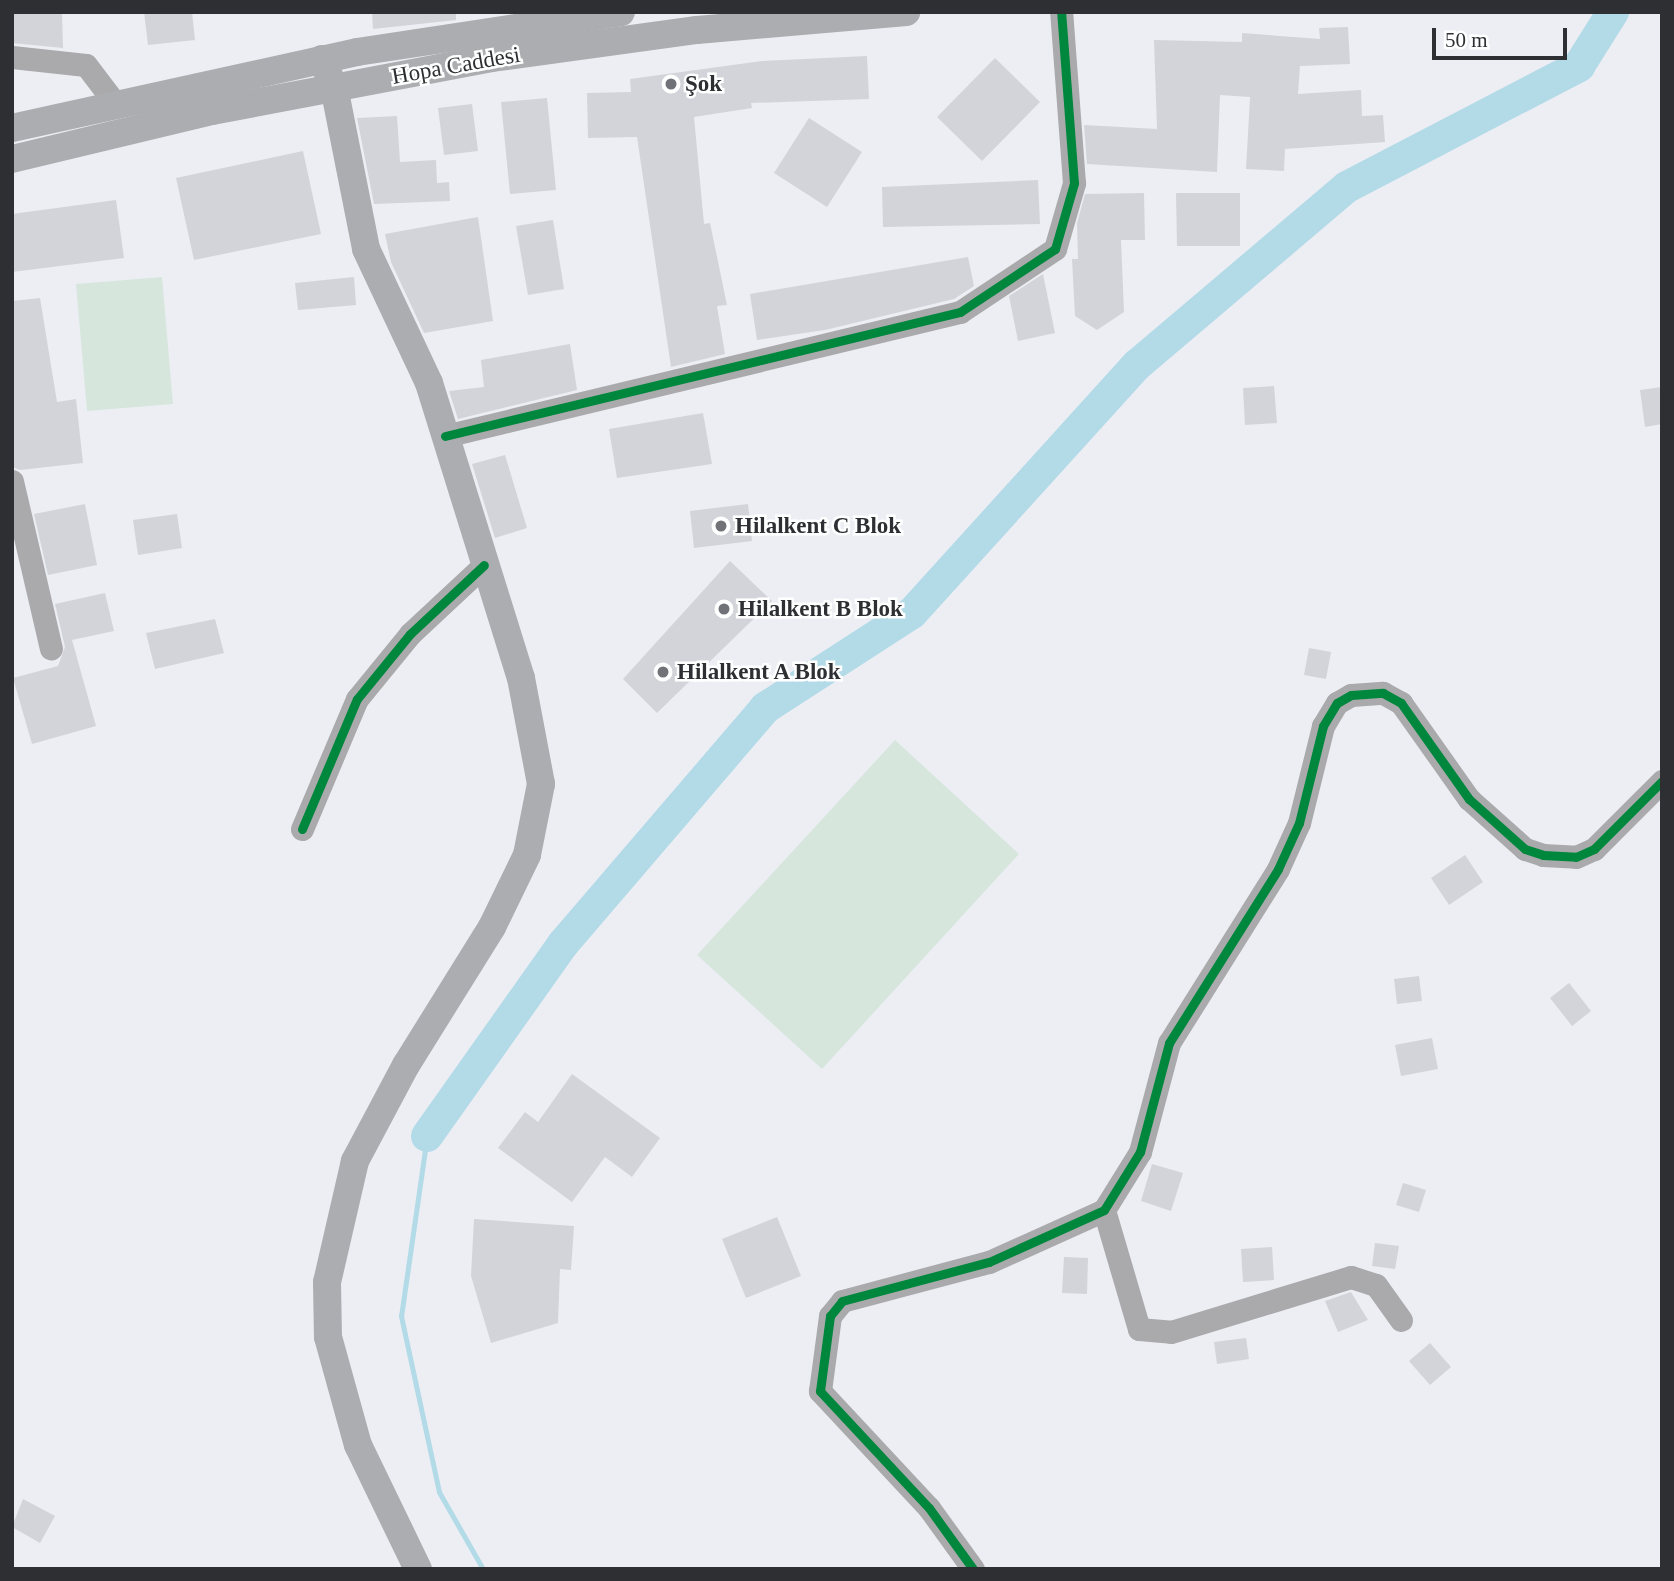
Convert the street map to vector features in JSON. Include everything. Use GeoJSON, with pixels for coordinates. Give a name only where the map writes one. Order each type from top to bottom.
{"type":"FeatureCollection","features":[{"type":"Feature","properties":{"kind":"main road","name":"Hopa Caddesi"},"geometry":{"type":"LineString","coordinates":[[12,128],[322,59],[621,12]]}},
{"type":"Feature","properties":{"kind":"main road","name":"Hopa Caddesi"},"geometry":{"type":"LineString","coordinates":[[12,159],[334,87],[697,30],[906,12]]}},
{"type":"Feature","properties":{"kind":"main road"},"geometry":{"type":"LineString","coordinates":[[322,59],[334,87],[366,249],[429,383],[521,678],[541,784],[527,855],[492,927],[406,1065],[355,1161],[327,1282],[328,1337],[358,1446],[418,1569]]}},
{"type":"Feature","properties":{"kind":"street"},"geometry":{"type":"LineString","coordinates":[[445,436],[960,313],[1055,249],[1074,183],[1061,12]]}},
{"type":"Feature","properties":{"kind":"street"},"geometry":{"type":"LineString","coordinates":[[12,57],[86,65],[115,103]]}},
{"type":"Feature","properties":{"kind":"street"},"geometry":{"type":"LineString","coordinates":[[12,481],[51,649]]}},
{"type":"Feature","properties":{"kind":"street"},"geometry":{"type":"LineString","coordinates":[[302,829],[357,699],[410,634],[484,565]]}},
{"type":"Feature","properties":{"kind":"street"},"geometry":{"type":"LineString","coordinates":[[973,1569],[929,1508],[820,1391],[830,1316],[842,1301],[989,1262],[1104,1210],[1140,1152],[1169,1043],[1278,869],[1300,823],[1323,726],[1337,703],[1351,695],[1382,693],[1401,703],[1469,799],[1525,849],[1543,855],[1576,857],[1594,849],[1662,781]]}},
{"type":"Feature","properties":{"kind":"street"},"geometry":{"type":"LineString","coordinates":[[1104,1210],[1139,1329],[1171,1332],[1351,1277],[1376,1285],[1401,1320]]}},
{"type":"Feature","properties":{"kind":"shaded area"},"geometry":{"type":"Polygon","coordinates":[[[162,277],[173,404],[87,411],[76,284],[162,277]]]}},
{"type":"Feature","properties":{"kind":"shaded area"},"geometry":{"type":"Polygon","coordinates":[[[895,740],[1019,854],[822,1069],[697,955],[895,740]]]}},
{"type":"Feature","properties":{"kind":"building"},"geometry":{"type":"Polygon","coordinates":[[[12,12],[62,12],[63,48],[12,43],[12,12]]]}},
{"type":"Feature","properties":{"kind":"building"},"geometry":{"type":"Polygon","coordinates":[[[144,12],[192,12],[195,40],[148,45],[144,12]]]}},
{"type":"Feature","properties":{"kind":"building"},"geometry":{"type":"Polygon","coordinates":[[[372,12],[456,12],[456,20],[373,29],[372,12]]]}},
{"type":"Feature","properties":{"kind":"building"},"geometry":{"type":"Polygon","coordinates":[[[1348,27],[1350,64],[1300,66],[1298,94],[1361,90],[1362,116],[1383,115],[1385,142],[1285,149],[1284,171],[1246,169],[1250,97],[1220,95],[1217,172],[1087,164],[1084,125],[1157,129],[1154,40],[1242,42],[1242,33],[1320,39],[1319,28],[1348,27]]]}},
{"type":"Feature","properties":{"kind":"building"},"geometry":{"type":"Polygon","coordinates":[[[867,56],[869,99],[751,103],[752,108],[694,117],[704,224],[710,223],[727,305],[717,306],[725,354],[671,367],[637,137],[588,138],[587,93],[631,92],[630,79],[762,61],[867,56]]]}},
{"type":"Feature","properties":{"kind":"building"},"geometry":{"type":"Polygon","coordinates":[[[995,58],[1040,102],[982,161],[937,117],[995,58]]]}},
{"type":"Feature","properties":{"kind":"building"},"geometry":{"type":"Polygon","coordinates":[[[547,98],[556,190],[510,194],[501,102],[547,98]]]}},
{"type":"Feature","properties":{"kind":"building"},"geometry":{"type":"Polygon","coordinates":[[[472,104],[478,151],[444,155],[438,108],[472,104]]]}},
{"type":"Feature","properties":{"kind":"building"},"geometry":{"type":"Polygon","coordinates":[[[397,116],[400,162],[436,160],[437,183],[449,182],[450,201],[374,204],[357,118],[397,116]]]}},
{"type":"Feature","properties":{"kind":"building"},"geometry":{"type":"Polygon","coordinates":[[[809,118],[862,152],[827,207],[774,173],[809,118]]]}},
{"type":"Feature","properties":{"kind":"building"},"geometry":{"type":"Polygon","coordinates":[[[303,151],[321,234],[194,260],[176,178],[303,151]]]}},
{"type":"Feature","properties":{"kind":"building"},"geometry":{"type":"Polygon","coordinates":[[[1038,180],[1040,224],[883,227],[882,187],[1038,180]]]}},
{"type":"Feature","properties":{"kind":"building"},"geometry":{"type":"Polygon","coordinates":[[[1144,193],[1145,240],[1121,240],[1124,312],[1097,330],[1075,316],[1072,259],[1078,259],[1077,223],[1085,194],[1144,193]]]}},
{"type":"Feature","properties":{"kind":"building"},"geometry":{"type":"Polygon","coordinates":[[[1176,193],[1240,193],[1240,246],[1177,246],[1176,193]]]}},
{"type":"Feature","properties":{"kind":"building"},"geometry":{"type":"Polygon","coordinates":[[[116,200],[124,258],[12,272],[12,214],[116,200]]]}},
{"type":"Feature","properties":{"kind":"building"},"geometry":{"type":"Polygon","coordinates":[[[478,217],[493,321],[424,333],[391,262],[385,234],[478,217]]]}},
{"type":"Feature","properties":{"kind":"building"},"geometry":{"type":"Polygon","coordinates":[[[553,220],[564,289],[528,295],[516,226],[553,220]]]}},
{"type":"Feature","properties":{"kind":"building"},"geometry":{"type":"Polygon","coordinates":[[[968,257],[974,286],[954,299],[825,330],[757,340],[750,294],[968,257]]]}},
{"type":"Feature","properties":{"kind":"building"},"geometry":{"type":"Polygon","coordinates":[[[1043,274],[1055,333],[1018,341],[1009,296],[1043,274]]]}},
{"type":"Feature","properties":{"kind":"building"},"geometry":{"type":"Polygon","coordinates":[[[354,277],[356,305],[298,310],[295,283],[354,277]]]}},
{"type":"Feature","properties":{"kind":"building"},"geometry":{"type":"Polygon","coordinates":[[[40,298],[57,402],[76,399],[83,463],[20,470],[12,467],[12,301],[40,298]]]}},
{"type":"Feature","properties":{"kind":"building"},"geometry":{"type":"Polygon","coordinates":[[[570,344],[577,390],[458,419],[449,391],[484,387],[481,360],[570,344]]]}},
{"type":"Feature","properties":{"kind":"building"},"geometry":{"type":"Polygon","coordinates":[[[1274,386],[1277,423],[1245,425],[1243,388],[1274,386]]]}},
{"type":"Feature","properties":{"kind":"building"},"geometry":{"type":"Polygon","coordinates":[[[1662,387],[1662,424],[1645,427],[1640,390],[1662,387]]]}},
{"type":"Feature","properties":{"kind":"building"},"geometry":{"type":"Polygon","coordinates":[[[703,413],[712,464],[617,478],[609,429],[703,413]]]}},
{"type":"Feature","properties":{"kind":"building"},"geometry":{"type":"Polygon","coordinates":[[[505,455],[527,528],[495,538],[472,464],[505,455]]]}},
{"type":"Feature","properties":{"kind":"building"},"geometry":{"type":"Polygon","coordinates":[[[85,504],[97,565],[48,575],[34,514],[85,504]]]}},
{"type":"Feature","properties":{"kind":"building","name":"Hilalkent C Blok"},"geometry":{"type":"Polygon","coordinates":[[[748,504],[752,541],[694,548],[690,511],[748,504]]]}},
{"type":"Feature","properties":{"kind":"building"},"geometry":{"type":"Polygon","coordinates":[[[177,514],[182,548],[138,555],[133,520],[177,514]]]}},
{"type":"Feature","properties":{"kind":"building"},"geometry":{"type":"Polygon","coordinates":[[[730,561],[772,601],[657,713],[623,679],[730,561]]]}},
{"type":"Feature","properties":{"kind":"building"},"geometry":{"type":"Polygon","coordinates":[[[105,593],[114,631],[72,640],[96,726],[32,744],[13,678],[58,666],[65,647],[55,604],[105,593]]]}},
{"type":"Feature","properties":{"kind":"building"},"geometry":{"type":"Polygon","coordinates":[[[215,619],[224,653],[155,669],[146,633],[215,619]]]}},
{"type":"Feature","properties":{"kind":"building"},"geometry":{"type":"Polygon","coordinates":[[[1309,648],[1331,652],[1326,679],[1304,675],[1309,648]]]}},
{"type":"Feature","properties":{"kind":"building"},"geometry":{"type":"Polygon","coordinates":[[[1465,855],[1483,882],[1449,905],[1431,878],[1465,855]]]}},
{"type":"Feature","properties":{"kind":"building"},"geometry":{"type":"Polygon","coordinates":[[[1419,976],[1422,1001],[1397,1004],[1394,979],[1419,976]]]}},
{"type":"Feature","properties":{"kind":"building"},"geometry":{"type":"Polygon","coordinates":[[[1569,983],[1591,1011],[1572,1026],[1550,998],[1569,983]]]}},
{"type":"Feature","properties":{"kind":"building"},"geometry":{"type":"Polygon","coordinates":[[[1432,1038],[1438,1069],[1401,1076],[1395,1045],[1432,1038]]]}},
{"type":"Feature","properties":{"kind":"building"},"geometry":{"type":"Polygon","coordinates":[[[572,1074],[660,1138],[632,1177],[605,1157],[572,1202],[498,1148],[525,1112],[538,1122],[572,1074]]]}},
{"type":"Feature","properties":{"kind":"building"},"geometry":{"type":"Polygon","coordinates":[[[1152,1164],[1183,1173],[1171,1211],[1141,1201],[1152,1164]]]}},
{"type":"Feature","properties":{"kind":"building"},"geometry":{"type":"Polygon","coordinates":[[[1403,1183],[1426,1190],[1419,1212],[1396,1205],[1403,1183]]]}},
{"type":"Feature","properties":{"kind":"building"},"geometry":{"type":"Polygon","coordinates":[[[777,1217],[801,1276],[746,1298],[722,1239],[777,1217]]]}},
{"type":"Feature","properties":{"kind":"building"},"geometry":{"type":"Polygon","coordinates":[[[474,1219],[574,1226],[571,1270],[560,1269],[558,1323],[491,1343],[471,1276],[474,1219]]]}},
{"type":"Feature","properties":{"kind":"building"},"geometry":{"type":"Polygon","coordinates":[[[1375,1243],[1399,1246],[1395,1269],[1372,1266],[1375,1243]]]}},
{"type":"Feature","properties":{"kind":"building"},"geometry":{"type":"Polygon","coordinates":[[[1272,1247],[1274,1280],[1243,1282],[1241,1249],[1272,1247]]]}},
{"type":"Feature","properties":{"kind":"building"},"geometry":{"type":"Polygon","coordinates":[[[1064,1257],[1088,1258],[1087,1294],[1062,1293],[1064,1257]]]}},
{"type":"Feature","properties":{"kind":"building"},"geometry":{"type":"Polygon","coordinates":[[[1351,1292],[1368,1320],[1338,1332],[1325,1301],[1351,1292]]]}},
{"type":"Feature","properties":{"kind":"building"},"geometry":{"type":"Polygon","coordinates":[[[1246,1338],[1249,1359],[1217,1364],[1214,1342],[1246,1338]]]}},
{"type":"Feature","properties":{"kind":"building"},"geometry":{"type":"Polygon","coordinates":[[[1430,1343],[1451,1367],[1430,1385],[1409,1361],[1430,1343]]]}},
{"type":"Feature","properties":{"kind":"building"},"geometry":{"type":"Polygon","coordinates":[[[23,1499],[55,1516],[40,1543],[12,1527],[23,1499]]]}},
{"type":"Feature","properties":{"kind":"waterway"},"geometry":{"type":"LineString","coordinates":[[427,1136],[563,944],[765,708],[912,613],[1137,365],[1347,187],[1579,66],[1613,12]]}},
{"type":"Feature","properties":{"kind":"waterway"},"geometry":{"type":"LineString","coordinates":[[427,1136],[401,1316],[439,1492],[483,1569]]}},
{"type":"Feature","properties":{"kind":"cycle path"},"geometry":{"type":"LineString","coordinates":[[445,436],[960,312],[1055,249],[1074,183],[1061,12]]}},
{"type":"Feature","properties":{"kind":"cycle path"},"geometry":{"type":"LineString","coordinates":[[302,829],[357,699],[410,634],[484,565]]}},
{"type":"Feature","properties":{"kind":"cycle path"},"geometry":{"type":"LineString","coordinates":[[973,1569],[929,1508],[820,1391],[830,1316],[842,1301],[989,1262],[1104,1210],[1140,1152],[1169,1043],[1278,869],[1299,823],[1323,726],[1337,703],[1351,695],[1383,693],[1401,703],[1469,799],[1525,849],[1543,855],[1576,857],[1594,849],[1662,781]]}},
{"type":"Feature","properties":{"kind":"place","name":"Şok"},"geometry":{"type":"Point","coordinates":[671,84]}},
{"type":"Feature","properties":{"kind":"place","name":"Hilalkent C Blok"},"geometry":{"type":"Point","coordinates":[721,526]}},
{"type":"Feature","properties":{"kind":"place","name":"Hilalkent B Blok"},"geometry":{"type":"Point","coordinates":[724,609]}},
{"type":"Feature","properties":{"kind":"place","name":"Hilalkent A Blok"},"geometry":{"type":"Point","coordinates":[663,672]}}]}
